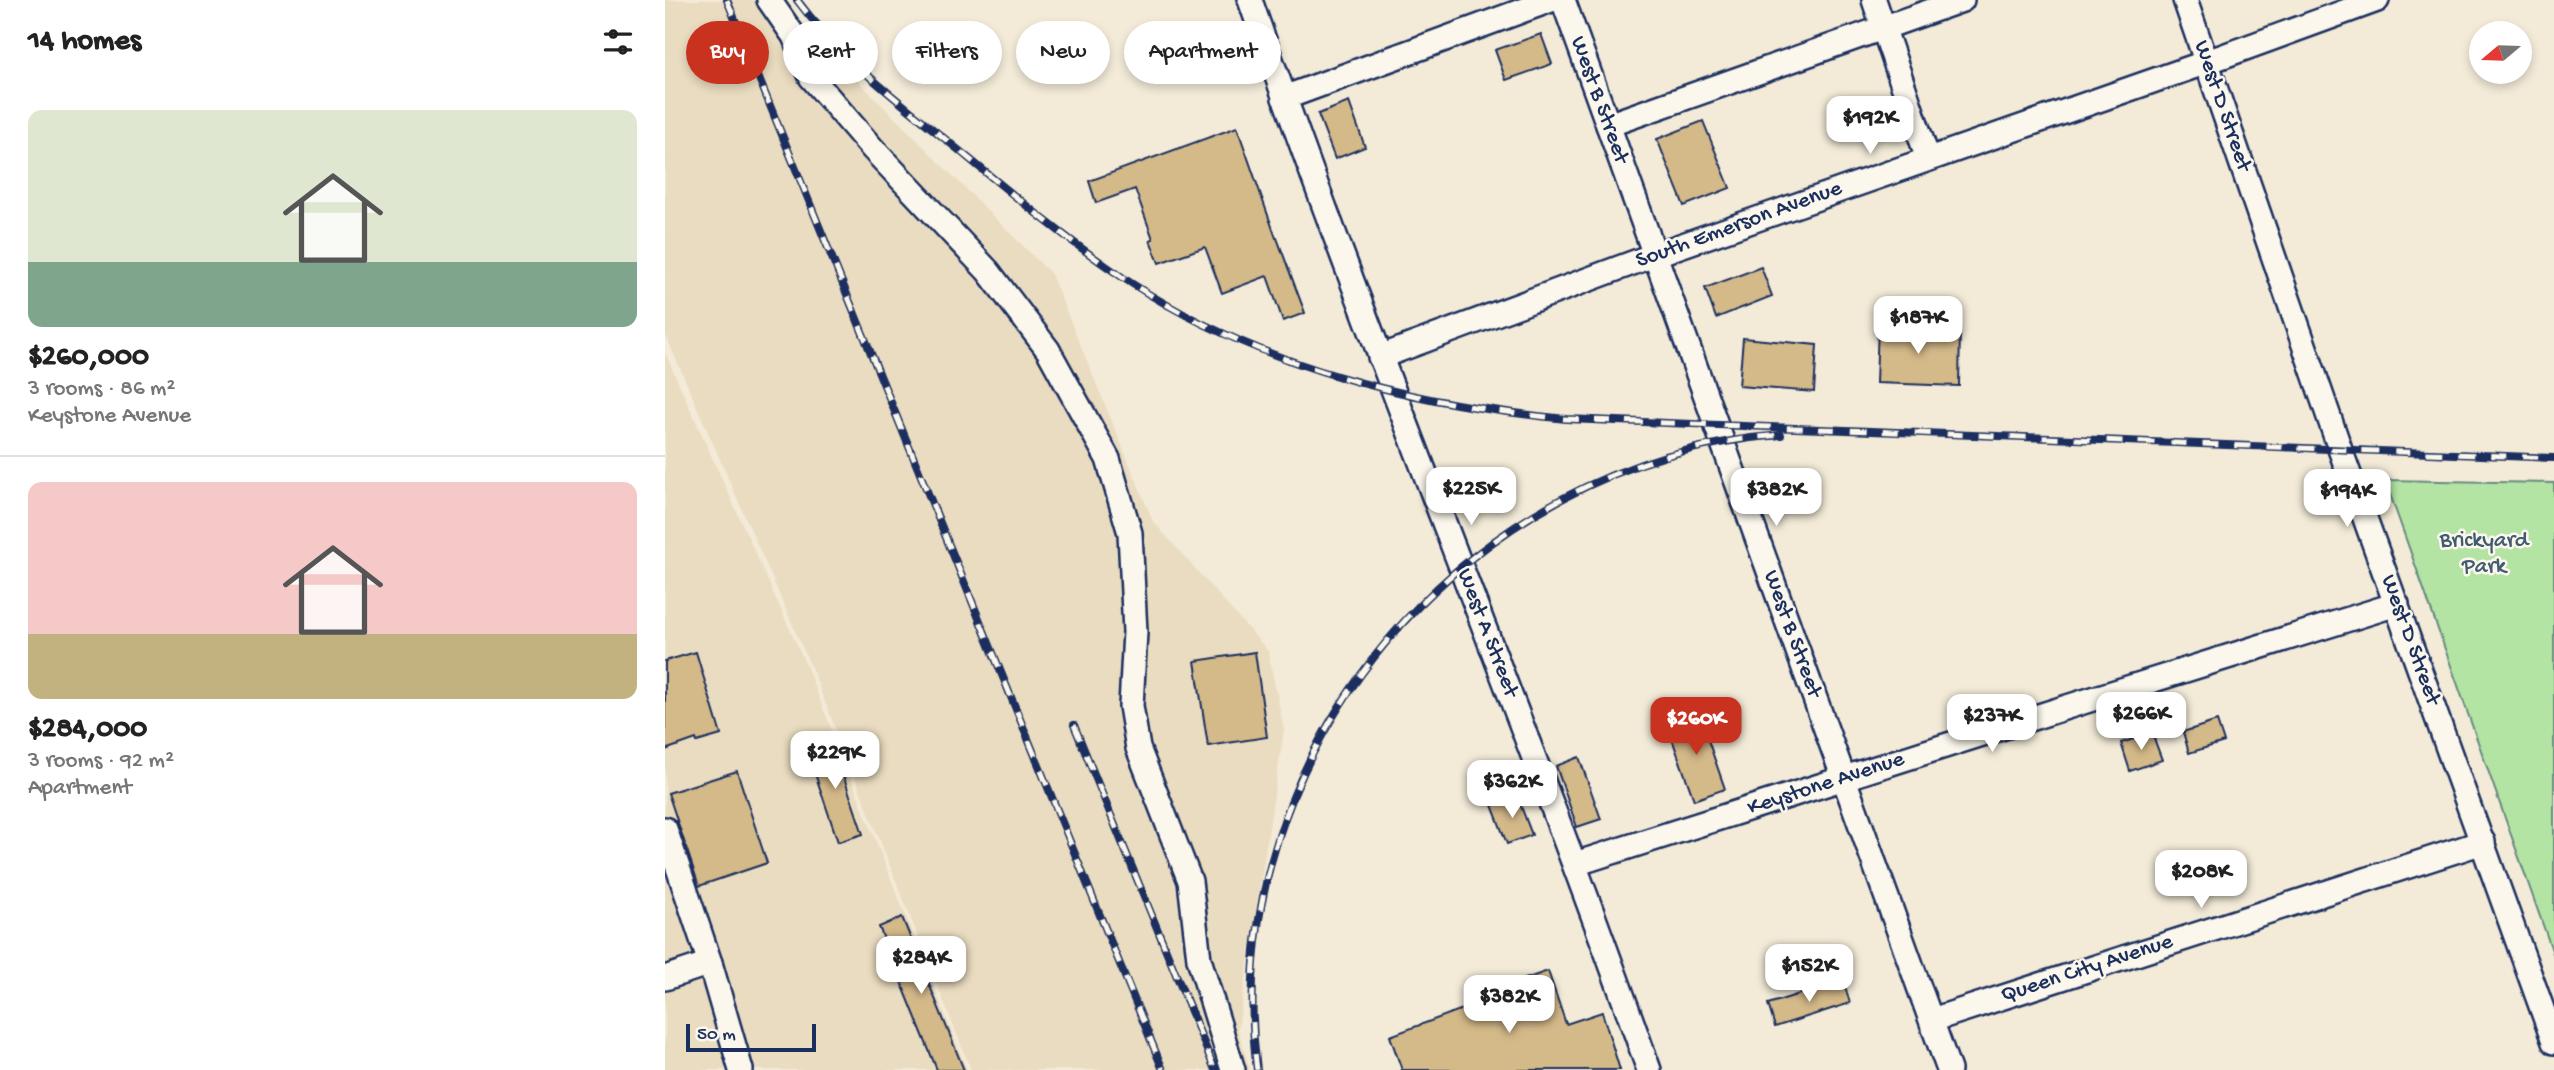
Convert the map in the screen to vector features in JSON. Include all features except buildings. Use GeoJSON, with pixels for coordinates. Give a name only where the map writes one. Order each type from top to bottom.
{"type":"FeatureCollection","features":[{"type":"Feature","properties":{"kind":"street"},"geometry":{"type":"LineString","coordinates":[[769,0],[794,36],[811,77],[872,148],[988,271],[1048,350],[1108,459],[1130,533],[1135,632],[1131,706],[1138,748],[1190,881],[1199,959],[1233,1070]]}},
{"type":"Feature","properties":{"kind":"street","name":"West A Street"},"geometry":{"type":"LineString","coordinates":[[1249,0],[1380,356],[1575,864],[1649,1070]]}},
{"type":"Feature","properties":{"kind":"street"},"geometry":{"type":"LineString","coordinates":[[1284,98],[1551,0]]}},
{"type":"Feature","properties":{"kind":"street","name":"West B Street"},"geometry":{"type":"LineString","coordinates":[[1563,0],[1949,1070]]}},
{"type":"Feature","properties":{"kind":"street"},"geometry":{"type":"LineString","coordinates":[[1874,0],[1928,159]]}},
{"type":"Feature","properties":{"kind":"street"},"geometry":{"type":"LineString","coordinates":[[1608,125],[1962,0]]}},
{"type":"Feature","properties":{"kind":"street","name":"West D Street"},"geometry":{"type":"LineString","coordinates":[[2185,0],[2336,436],[2554,1042]]}},
{"type":"Feature","properties":{"kind":"street","name":"South Emerson Avenue"},"geometry":{"type":"LineString","coordinates":[[1380,356],[1654,255],[2377,0]]}},
{"type":"Feature","properties":{"kind":"street","name":"Keystone Avenue"},"geometry":{"type":"LineString","coordinates":[[1575,864],[2397,604]]}},
{"type":"Feature","properties":{"kind":"street"},"geometry":{"type":"LineString","coordinates":[[665,829],[710,963],[741,1070]]}},
{"type":"Feature","properties":{"kind":"street","name":"Queen City Avenue"},"geometry":{"type":"LineString","coordinates":[[1932,1020],[2483,842]]}},
{"type":"Feature","properties":{"kind":"street"},"geometry":{"type":"LineString","coordinates":[[665,978],[710,963]]}},
{"type":"Feature","properties":{"kind":"shaded area"},"geometry":{"type":"Polygon","coordinates":[[[665,0],[781,0],[798,21],[783,21],[783,84],[861,84],[1051,274],[1153,521],[1268,651],[1284,730],[1238,1029],[1250,1070],[971,1070],[811,667],[665,334],[665,0]]]}},
{"type":"Feature","properties":{"kind":"shaded area"},"geometry":{"type":"Polygon","coordinates":[[[665,353],[806,665],[967,1070],[665,1070],[665,353]]]}},
{"type":"Feature","properties":{"kind":"green space","name":"Brickyard Park"},"geometry":{"type":"Polygon","coordinates":[[[2385,480],[2554,483],[2554,956],[2385,480]]]}},
{"type":"Feature","properties":{"kind":"railway"},"geometry":{"type":"LineString","coordinates":[[727,0],[1163,1070]]}},
{"type":"Feature","properties":{"kind":"railway"},"geometry":{"type":"LineString","coordinates":[[797,0],[832,41],[892,96],[1041,217],[1131,283],[1232,338],[1340,377],[1396,392],[1566,419],[2554,458]]}},
{"type":"Feature","properties":{"kind":"railway"},"geometry":{"type":"LineString","coordinates":[[1257,1070],[1255,953],[1277,841],[1322,737],[1385,643],[1466,563],[1560,500],[1666,456],[1781,435]]}},
{"type":"Feature","properties":{"kind":"railway"},"geometry":{"type":"LineString","coordinates":[[1074,725],[1215,1070]]}}]}
